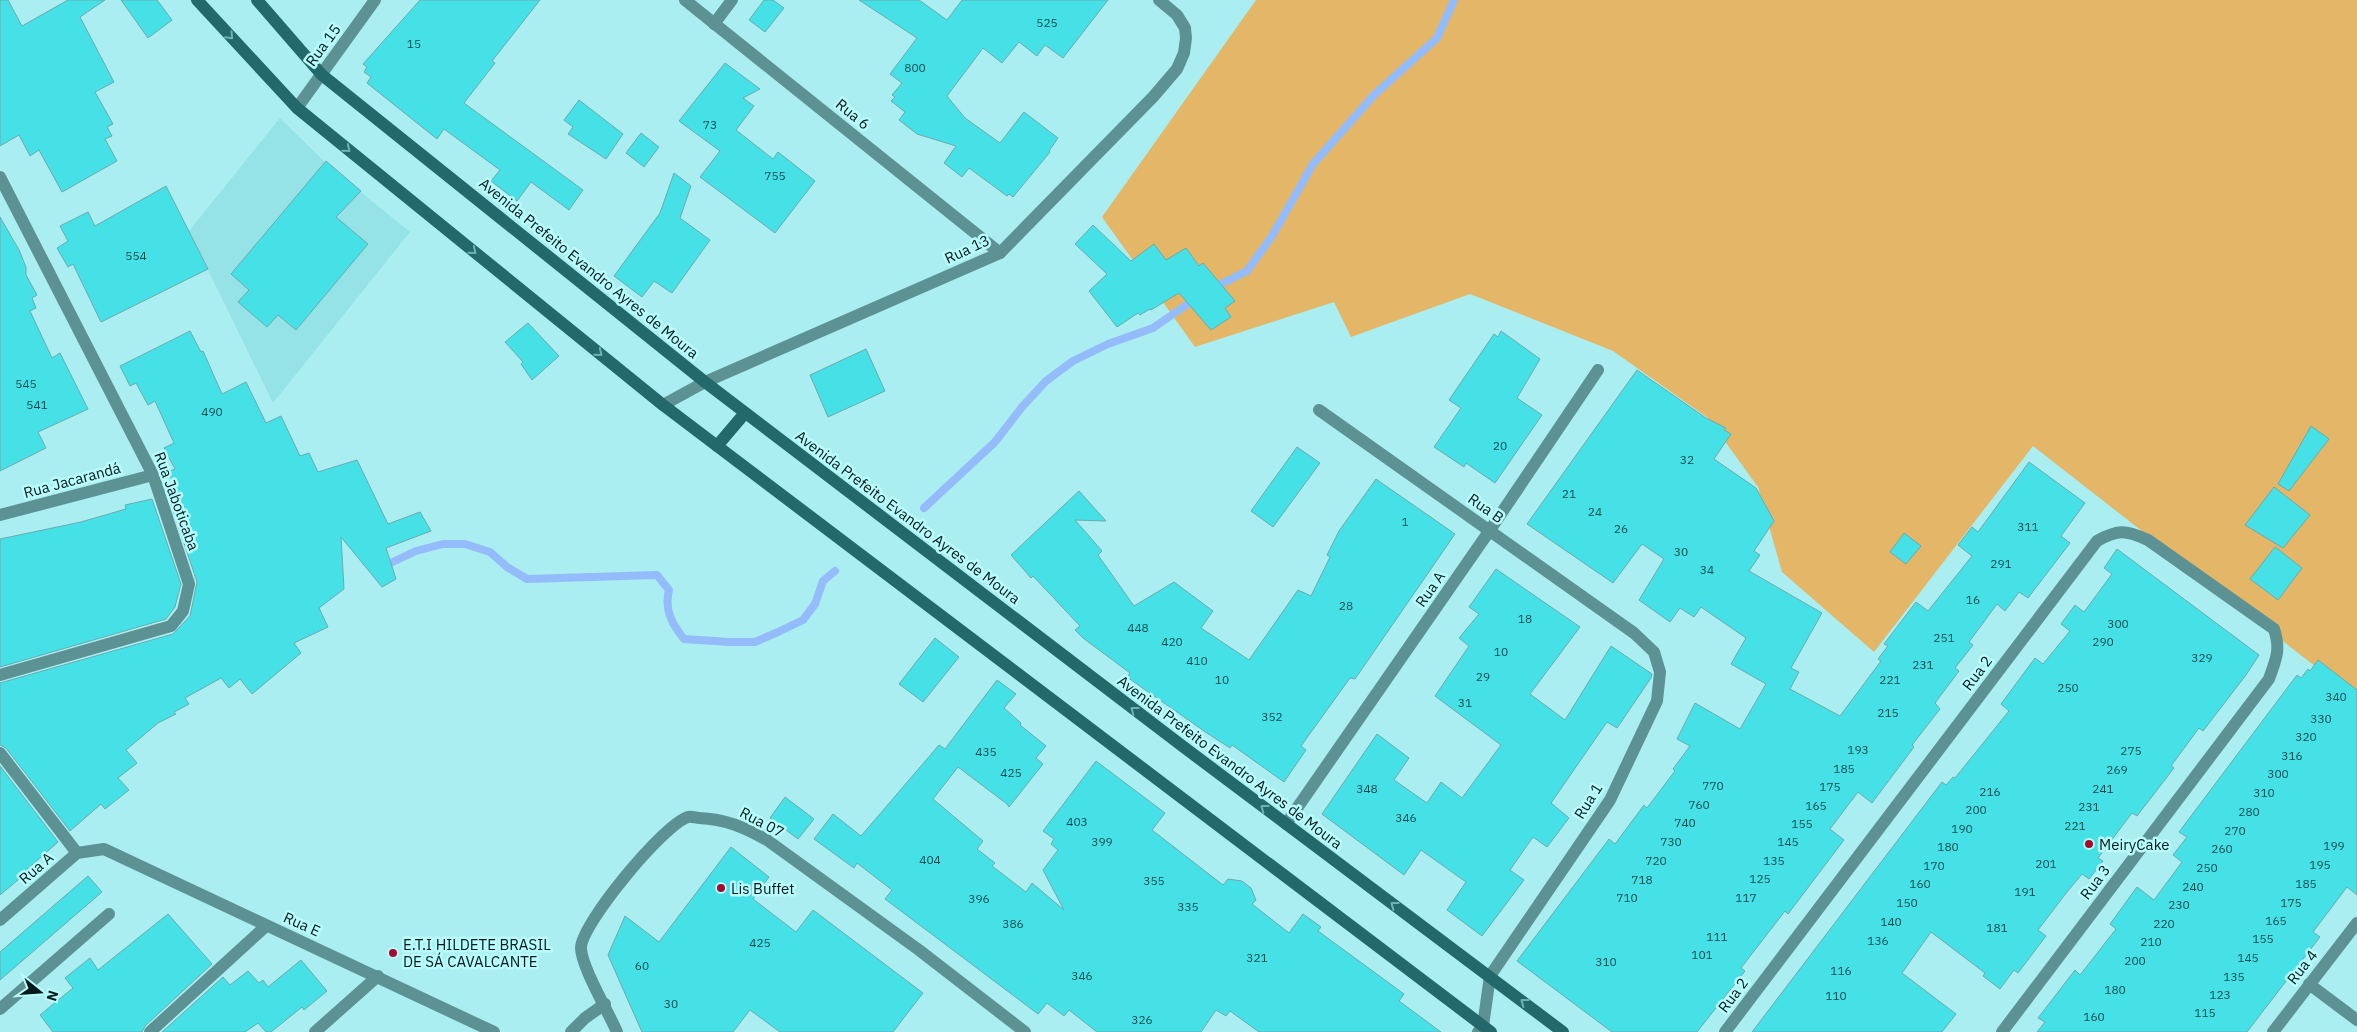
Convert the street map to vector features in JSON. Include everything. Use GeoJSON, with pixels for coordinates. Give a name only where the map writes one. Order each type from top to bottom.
{"type":"FeatureCollection","features":[{"type":"Feature","properties":{"kind":"street"},"geometry":{"type":"LineString","coordinates":[[197,0],[297,108],[663,405],[1484,1030]]}},
{"type":"Feature","properties":{"kind":"street","name":"Avenida Prefeito Evandro Ayres de Moura"},"geometry":{"type":"LineString","coordinates":[[257,0],[322,74],[704,382],[1563,1032]]}},
{"type":"Feature","properties":{"kind":"street","name":"Rua 15"},"geometry":{"type":"LineString","coordinates":[[297,108],[375,0]]}},
{"type":"Feature","properties":{"kind":"street","name":"Rua 6"},"geometry":{"type":"LineString","coordinates":[[685,0],[1000,254]]}},
{"type":"Feature","properties":{"kind":"street"},"geometry":{"type":"LineString","coordinates":[[714,24],[732,0]]}},
{"type":"Feature","properties":{"kind":"street","name":"Rua 13"},"geometry":{"type":"LineString","coordinates":[[663,405],[704,382],[1000,254],[1153,97],[1177,69],[1184,53],[1185,28],[1177,15],[1159,0]]}},
{"type":"Feature","properties":{"kind":"street","name":"Rua Jaboticaba"},"geometry":{"type":"LineString","coordinates":[[0,177],[153,475],[189,584],[183,610],[171,626],[0,676]]}},
{"type":"Feature","properties":{"kind":"street","name":"Rua A"},"geometry":{"type":"LineString","coordinates":[[1286,824],[1490,530],[1598,370]]}},
{"type":"Feature","properties":{"kind":"street","name":"Rua B"},"geometry":{"type":"LineString","coordinates":[[1319,410],[1634,633]]}},
{"type":"Feature","properties":{"kind":"street"},"geometry":{"type":"LineString","coordinates":[[717,446],[745,413]]}},
{"type":"Feature","properties":{"kind":"street","name":"Rua Jacarandá"},"geometry":{"type":"LineString","coordinates":[[0,515],[153,475]]}},
{"type":"Feature","properties":{"kind":"street","name":"Rua 2"},"geometry":{"type":"LineString","coordinates":[[1725,1032],[2097,541],[2114,531],[2133,534],[2148,540],[2274,629],[2279,644],[2269,679]]}},
{"type":"Feature","properties":{"kind":"street","name":"Rua 1"},"geometry":{"type":"LineString","coordinates":[[1490,976],[1610,800],[1657,701],[1660,672],[1654,652],[1634,633]]}},
{"type":"Feature","properties":{"kind":"street","name":"Rua 3"},"geometry":{"type":"LineString","coordinates":[[2002,1032],[2269,679]]}},
{"type":"Feature","properties":{"kind":"street"},"geometry":{"type":"LineString","coordinates":[[0,753],[77,854]]}},
{"type":"Feature","properties":{"kind":"street","name":"Rua 07"},"geometry":{"type":"LineString","coordinates":[[617,1032],[582,958],[583,936],[600,909],[658,840],[688,817],[716,818],[741,825],[767,840],[919,950],[1025,1032]]}},
{"type":"Feature","properties":{"kind":"street","name":"Rua A"},"geometry":{"type":"LineString","coordinates":[[0,920],[77,854],[97,849]]}},
{"type":"Feature","properties":{"kind":"street","name":"Rua E"},"geometry":{"type":"LineString","coordinates":[[97,849],[110,851],[494,1032]]}},
{"type":"Feature","properties":{"kind":"street"},"geometry":{"type":"LineString","coordinates":[[0,1009],[109,914]]}},
{"type":"Feature","properties":{"kind":"street","name":"Rua 4"},"geometry":{"type":"LineString","coordinates":[[2273,1032],[2357,923]]}},
{"type":"Feature","properties":{"kind":"street"},"geometry":{"type":"LineString","coordinates":[[150,1032],[266,926]]}},
{"type":"Feature","properties":{"kind":"street"},"geometry":{"type":"LineString","coordinates":[[315,1032],[378,976]]}},
{"type":"Feature","properties":{"kind":"street"},"geometry":{"type":"LineString","coordinates":[[1484,1030],[1490,976]]}},
{"type":"Feature","properties":{"kind":"street"},"geometry":{"type":"LineString","coordinates":[[2309,984],[2357,1020]]}},
{"type":"Feature","properties":{"kind":"street"},"geometry":{"type":"LineString","coordinates":[[572,1032],[585,1018],[605,1004]]}},
{"type":"Feature","properties":{"kind":"shaded area"},"geometry":{"type":"Polygon","coordinates":[[[1256,0],[2357,0],[2357,699],[2033,446],[1874,652],[1782,572],[1758,487],[1708,418],[1613,351],[1470,294],[1351,337],[1334,302],[1195,347],[1102,217],[1256,0]]]}},
{"type":"Feature","properties":{"kind":"shaded area"},"geometry":{"type":"Polygon","coordinates":[[[280,118],[330,167],[410,232],[273,403],[189,231],[280,118]]]}},
{"type":"Feature","properties":{"kind":"building"},"geometry":{"type":"Polygon","coordinates":[[[0,0],[8,0],[22,26],[68,0],[105,0],[80,17],[114,82],[95,92],[113,124],[107,127],[112,136],[105,139],[117,161],[62,192],[39,150],[30,156],[19,135],[0,146],[0,0]]]}},
{"type":"Feature","properties":{"kind":"building"},"geometry":{"type":"Polygon","coordinates":[[[121,0],[157,0],[172,20],[148,38],[121,0]]]}},
{"type":"Feature","properties":{"kind":"building"},"geometry":{"type":"Polygon","coordinates":[[[420,0],[540,0],[492,61],[495,63],[464,103],[583,190],[569,210],[531,182],[517,201],[491,181],[500,170],[444,129],[437,139],[367,83],[371,77],[364,72],[367,67],[363,64],[420,0]]]}},
{"type":"Feature","properties":{"kind":"building"},"geometry":{"type":"Polygon","coordinates":[[[764,0],[773,0],[784,8],[765,32],[749,20],[764,0]]]}},
{"type":"Feature","properties":{"kind":"building"},"geometry":{"type":"Polygon","coordinates":[[[859,0],[919,0],[947,20],[962,0],[1108,0],[1063,58],[1045,45],[1037,56],[1019,42],[1002,63],[983,48],[947,96],[965,118],[1000,143],[1024,112],[1058,138],[1050,152],[1013,197],[1009,194],[1007,196],[969,168],[962,177],[944,163],[956,146],[917,134],[899,120],[905,112],[891,101],[895,97],[892,95],[902,83],[890,74],[917,38],[859,0]]]}},
{"type":"Feature","properties":{"kind":"building"},"geometry":{"type":"Polygon","coordinates":[[[725,63],[760,89],[743,98],[754,106],[736,130],[773,159],[778,152],[815,181],[775,233],[700,177],[720,151],[679,121],[725,63]]]}},
{"type":"Feature","properties":{"kind":"building"},"geometry":{"type":"Polygon","coordinates":[[[579,100],[623,134],[606,159],[568,134],[573,127],[564,120],[579,100]]]}},
{"type":"Feature","properties":{"kind":"building"},"geometry":{"type":"Polygon","coordinates":[[[641,133],[659,147],[644,167],[626,153],[641,133]]]}},
{"type":"Feature","properties":{"kind":"building"},"geometry":{"type":"Polygon","coordinates":[[[326,161],[361,191],[336,217],[368,244],[296,330],[278,315],[267,327],[238,302],[249,290],[231,274],[326,161]]]}},
{"type":"Feature","properties":{"kind":"building"},"geometry":{"type":"Polygon","coordinates":[[[674,173],[691,186],[680,218],[710,240],[672,293],[654,281],[642,297],[614,276],[660,213],[674,173]]]}},
{"type":"Feature","properties":{"kind":"building"},"geometry":{"type":"Polygon","coordinates":[[[166,186],[208,269],[101,322],[73,264],[68,267],[57,248],[68,241],[60,226],[88,212],[95,226],[166,186]]]}},
{"type":"Feature","properties":{"kind":"building"},"geometry":{"type":"Polygon","coordinates":[[[0,217],[19,250],[26,267],[26,275],[37,295],[32,298],[36,308],[30,311],[52,358],[60,353],[88,409],[38,432],[46,448],[0,471],[0,217]]]}},
{"type":"Feature","properties":{"kind":"building"},"geometry":{"type":"Polygon","coordinates":[[[1093,225],[1131,261],[1154,244],[1166,260],[1186,248],[1199,266],[1203,263],[1235,301],[1225,308],[1231,317],[1211,330],[1179,293],[1151,310],[1140,315],[1138,313],[1117,327],[1089,291],[1107,274],[1075,244],[1093,225]]]}},
{"type":"Feature","properties":{"kind":"building"},"geometry":{"type":"Polygon","coordinates":[[[528,323],[559,356],[532,380],[521,364],[523,362],[505,342],[528,323]]]}},
{"type":"Feature","properties":{"kind":"building"},"geometry":{"type":"Polygon","coordinates":[[[190,331],[201,352],[203,351],[222,394],[246,382],[266,423],[281,416],[300,456],[309,453],[318,472],[357,460],[388,524],[420,512],[431,531],[386,548],[396,579],[382,587],[341,537],[344,589],[319,608],[328,627],[294,643],[301,653],[252,694],[240,679],[229,688],[221,678],[185,698],[189,704],[174,712],[176,714],[158,723],[126,750],[137,763],[118,778],[129,790],[105,809],[101,804],[70,831],[6,748],[0,745],[0,683],[173,634],[190,616],[197,582],[168,495],[178,493],[168,472],[175,469],[164,448],[174,443],[155,401],[148,405],[136,383],[130,386],[120,366],[190,331]]]}},
{"type":"Feature","properties":{"kind":"building"},"geometry":{"type":"Polygon","coordinates":[[[1501,331],[1540,359],[1517,398],[1542,415],[1495,483],[1466,463],[1464,467],[1434,447],[1461,408],[1449,400],[1494,334],[1498,337],[1501,331]]]}},
{"type":"Feature","properties":{"kind":"building"},"geometry":{"type":"Polygon","coordinates":[[[866,349],[885,391],[828,417],[810,375],[866,349]]]}},
{"type":"Feature","properties":{"kind":"building"},"geometry":{"type":"Polygon","coordinates":[[[1637,370],[1706,418],[1726,428],[1724,430],[1731,434],[1714,459],[1756,488],[1774,521],[1754,551],[1760,555],[1749,571],[1822,613],[1791,668],[1799,672],[1790,689],[1840,716],[1881,661],[1878,659],[1888,646],[1884,644],[1916,602],[1928,611],[1972,556],[1958,545],[1972,527],[1978,532],[2029,462],[2085,503],[2061,536],[2070,543],[2028,598],[2019,592],[2005,611],[1997,604],[1969,642],[1973,645],[1955,668],[1959,671],[1935,703],[1940,709],[1912,745],[1914,747],[1872,803],[1858,792],[1830,829],[1844,840],[1788,914],[1785,911],[1741,968],[1745,971],[1697,1032],[1612,1032],[1517,961],[1609,839],[1615,844],[1644,805],[1647,808],[1675,771],[1673,769],[1690,746],[1677,739],[1695,703],[1740,729],[1766,684],[1731,664],[1746,638],[1701,607],[1694,617],[1680,608],[1670,622],[1639,600],[1664,559],[1642,544],[1613,583],[1527,524],[1637,370]]]}},
{"type":"Feature","properties":{"kind":"building"},"geometry":{"type":"Polygon","coordinates":[[[2311,426],[2329,439],[2289,491],[2278,484],[2311,426]]]}},
{"type":"Feature","properties":{"kind":"building"},"geometry":{"type":"Polygon","coordinates":[[[1297,447],[1320,463],[1273,527],[1251,511],[1297,447]]]}},
{"type":"Feature","properties":{"kind":"building"},"geometry":{"type":"Polygon","coordinates":[[[1376,479],[1455,534],[1355,679],[1350,678],[1301,746],[1306,750],[1284,782],[1232,745],[1230,748],[1204,731],[1127,677],[1130,673],[1075,630],[1080,626],[1033,576],[1031,578],[1011,555],[1079,491],[1106,521],[1075,520],[1102,551],[1098,555],[1134,606],[1174,582],[1213,611],[1201,628],[1249,660],[1298,590],[1311,596],[1330,557],[1327,555],[1339,531],[1376,479]]]}},
{"type":"Feature","properties":{"kind":"building"},"geometry":{"type":"Polygon","coordinates":[[[2274,487],[2310,515],[2283,548],[2245,525],[2274,487]]]}},
{"type":"Feature","properties":{"kind":"building"},"geometry":{"type":"Polygon","coordinates":[[[152,499],[181,584],[175,607],[166,619],[0,667],[0,539],[81,522],[126,509],[125,505],[152,499]]]}},
{"type":"Feature","properties":{"kind":"building"},"geometry":{"type":"Polygon","coordinates":[[[1904,533],[1921,546],[1906,564],[1890,552],[1904,533]]]}},
{"type":"Feature","properties":{"kind":"building"},"geometry":{"type":"Polygon","coordinates":[[[2275,547],[2302,568],[2278,600],[2250,579],[2275,547]]]}},
{"type":"Feature","properties":{"kind":"building"},"geometry":{"type":"Polygon","coordinates":[[[2117,549],[2259,655],[2246,675],[2203,731],[2199,728],[2171,766],[2174,768],[2137,816],[2132,813],[2098,858],[2103,861],[2089,879],[2082,874],[2067,892],[2038,930],[2046,936],[2018,973],[2014,970],[2000,989],[1983,976],[1985,973],[1931,932],[1902,973],[1956,1014],[1942,1032],[1752,1032],[1942,782],[1946,785],[1953,777],[1955,778],[2009,711],[2001,704],[2035,658],[2043,664],[2070,631],[2061,624],[2075,605],[2084,612],[2112,574],[2104,568],[2117,549]]]}},
{"type":"Feature","properties":{"kind":"building"},"geometry":{"type":"Polygon","coordinates":[[[1496,569],[1580,627],[1530,694],[1565,720],[1611,646],[1652,674],[1617,728],[1607,722],[1551,803],[1569,818],[1547,847],[1533,837],[1510,870],[1524,880],[1482,936],[1447,910],[1466,882],[1421,850],[1404,875],[1322,814],[1377,734],[1409,758],[1394,780],[1427,803],[1441,782],[1462,798],[1501,745],[1435,696],[1469,646],[1459,638],[1479,614],[1469,607],[1496,569]]]}},
{"type":"Feature","properties":{"kind":"building"},"geometry":{"type":"Polygon","coordinates":[[[935,638],[959,657],[923,702],[899,684],[935,638]]]}},
{"type":"Feature","properties":{"kind":"building"},"geometry":{"type":"Polygon","coordinates":[[[2318,660],[2357,690],[2357,895],[2347,887],[2313,932],[2320,937],[2247,1032],[2037,1032],[2045,1022],[2038,1018],[2075,970],[2080,975],[2116,929],[2110,924],[2137,887],[2154,900],[2182,862],[2173,855],[2187,837],[2179,832],[2297,675],[2301,678],[2308,669],[2310,671],[2318,660]]]}},
{"type":"Feature","properties":{"kind":"building"},"geometry":{"type":"Polygon","coordinates":[[[997,680],[1016,694],[1004,708],[1021,723],[1020,725],[1046,746],[1036,758],[1043,764],[1009,807],[958,767],[933,799],[983,841],[977,849],[995,863],[992,866],[1026,892],[1032,883],[1064,910],[1043,870],[1058,850],[1051,844],[1054,839],[1043,831],[1096,761],[1165,813],[1152,830],[1223,885],[1228,879],[1242,881],[1251,888],[1256,900],[1252,904],[1289,933],[1303,914],[1321,927],[1318,931],[1404,994],[1399,1001],[1441,1032],[1259,1032],[1230,1011],[1226,1016],[1216,1010],[1201,1032],[1097,1032],[1069,1010],[1064,1016],[1047,1003],[1038,1014],[885,899],[892,890],[857,863],[854,868],[814,839],[833,814],[861,836],[939,745],[945,749],[997,680]]]}},
{"type":"Feature","properties":{"kind":"building"},"geometry":{"type":"Polygon","coordinates":[[[0,766],[58,842],[0,895],[0,766]]]}},
{"type":"Feature","properties":{"kind":"building"},"geometry":{"type":"Polygon","coordinates":[[[785,797],[814,819],[798,839],[770,818],[785,797]]]}},
{"type":"Feature","properties":{"kind":"building"},"geometry":{"type":"Polygon","coordinates":[[[731,847],[769,877],[753,899],[796,932],[813,910],[923,993],[893,1032],[780,1032],[750,1010],[733,1032],[642,1032],[608,955],[625,916],[659,942],[731,847]]]}},
{"type":"Feature","properties":{"kind":"building"},"geometry":{"type":"Polygon","coordinates":[[[88,876],[102,892],[0,980],[0,952],[88,876]]]}},
{"type":"Feature","properties":{"kind":"building"},"geometry":{"type":"Polygon","coordinates":[[[168,914],[212,964],[145,1026],[142,1032],[53,1032],[40,1015],[73,988],[65,978],[90,958],[98,970],[168,914]]]}},
{"type":"Feature","properties":{"kind":"building"},"geometry":{"type":"Polygon","coordinates":[[[301,960],[327,991],[304,1010],[302,1007],[271,1032],[266,1032],[258,1023],[245,1032],[162,1032],[223,977],[230,985],[248,971],[259,983],[263,980],[268,987],[301,960]]]}},
{"type":"Feature","properties":{"kind":"waterway"},"geometry":{"type":"LineString","coordinates":[[1211,289],[1247,271],[1272,236],[1313,164],[1374,95],[1437,38],[1454,0]]}},
{"type":"Feature","properties":{"kind":"waterway"},"geometry":{"type":"LineString","coordinates":[[924,508],[995,442],[1022,407],[1046,381],[1073,361],[1108,344],[1153,328],[1195,299]]}},
{"type":"Feature","properties":{"kind":"waterway"},"geometry":{"type":"LineString","coordinates":[[382,567],[416,551],[443,544],[465,544],[490,552],[507,567],[527,579],[657,575],[669,590],[668,610],[676,628],[684,639],[729,642],[755,642],[803,620],[815,604],[823,581],[835,571]]}},
{"type":"Feature","properties":{"kind":"place","name":"MeiryCake"},"geometry":{"type":"Point","coordinates":[2089,844]}},
{"type":"Feature","properties":{"kind":"place","name":"Lis Buffet"},"geometry":{"type":"Point","coordinates":[721,888]}},
{"type":"Feature","properties":{"kind":"place","name":"E.T.I HILDETE BRASIL DE SÁ CAVALCANTE"},"geometry":{"type":"Point","coordinates":[393,953]}}]}
